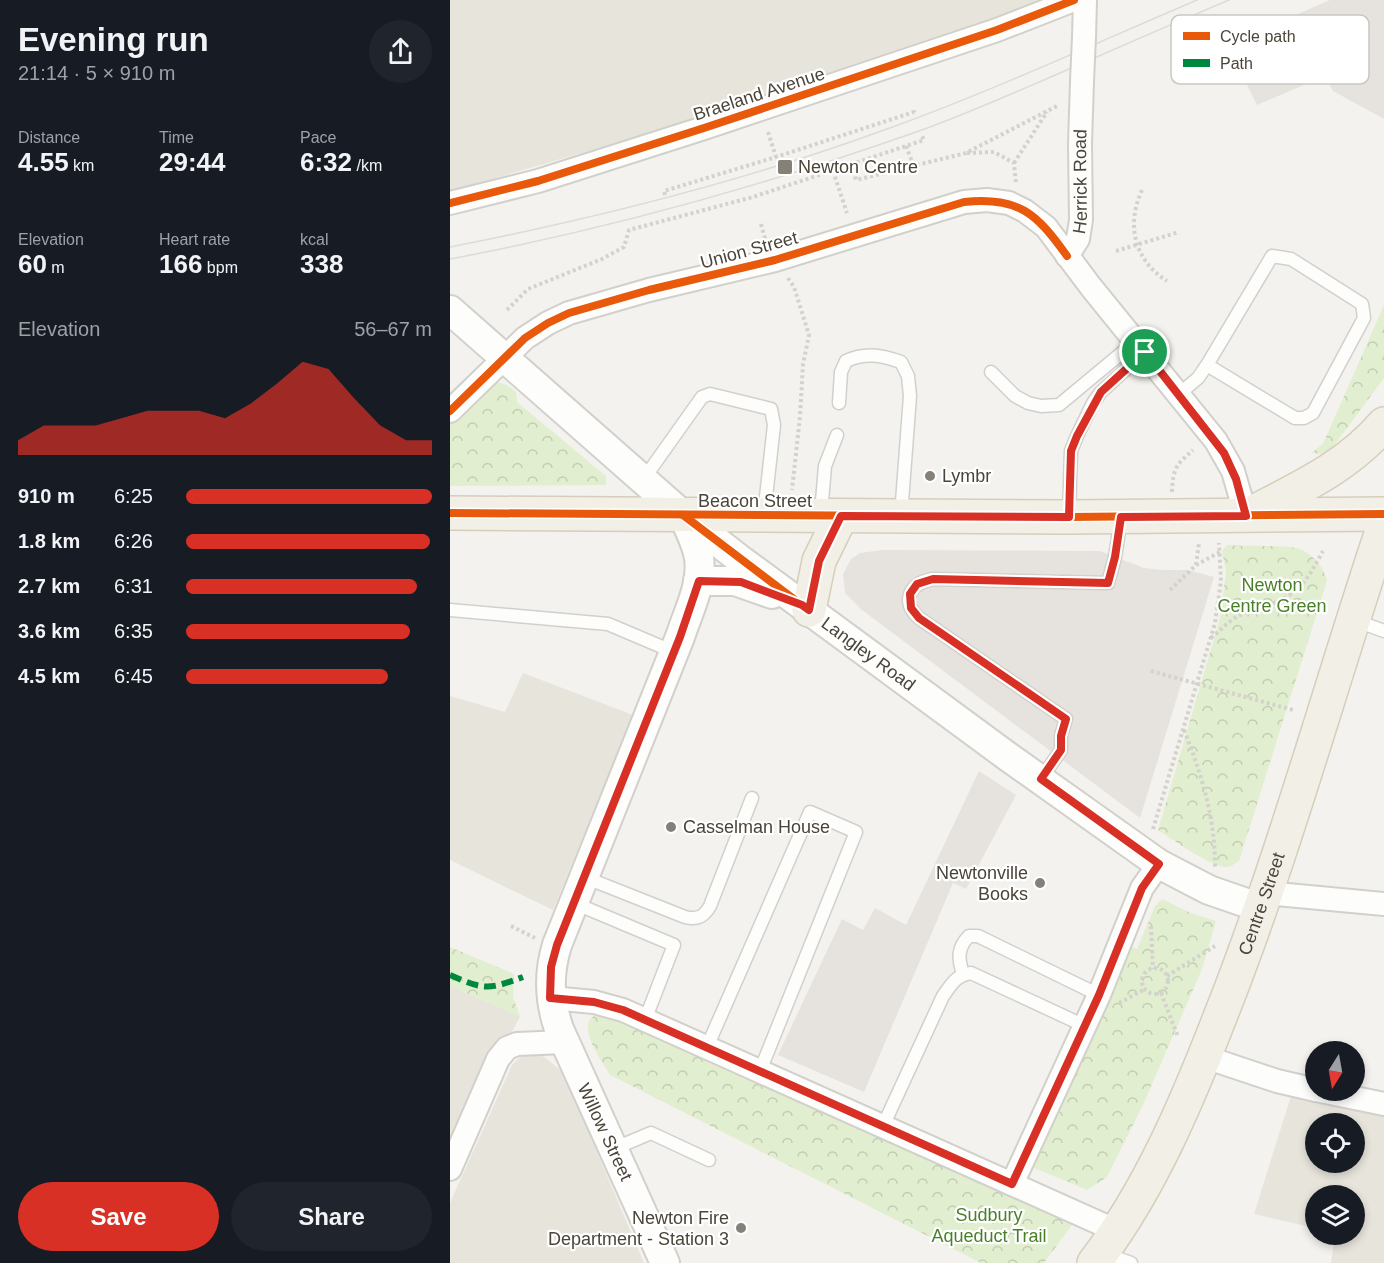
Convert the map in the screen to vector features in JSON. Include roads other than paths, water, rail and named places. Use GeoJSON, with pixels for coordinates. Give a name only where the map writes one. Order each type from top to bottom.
{"type":"FeatureCollection","features":[{"type":"Feature","properties":{"kind":"main road"},"geometry":{"type":"LineString","coordinates":[[1246,516],[1333,470],[1369,441],[1384,424]]}},
{"type":"Feature","properties":{"kind":"main road","name":"Beacon Street"},"geometry":{"type":"LineString","coordinates":[[450,513],[1069,517],[1384,514]]}},
{"type":"Feature","properties":{"kind":"main road"},"geometry":{"type":"LineString","coordinates":[[806,608],[831,516]]}},
{"type":"Feature","properties":{"kind":"main road","name":"Centre Street"},"geometry":{"type":"LineString","coordinates":[[1111,1252],[1205,1057],[1264,901],[1384,525]]}},
{"type":"Feature","properties":{"kind":"street","name":"Braeland Avenue"},"geometry":{"type":"LineString","coordinates":[[450,203],[538,181],[705,128],[997,30],[1074,0]]}},
{"type":"Feature","properties":{"kind":"street","name":"Herrick Road"},"geometry":{"type":"LineString","coordinates":[[1085,0],[1080,144],[1081,220],[1078,239],[1067,256],[1224,453],[1236,479],[1246,516]]}},
{"type":"Feature","properties":{"kind":"street","name":"Union Street"},"geometry":{"type":"LineString","coordinates":[[450,411],[532,332],[548,322],[583,308],[649,290],[775,261],[964,202],[987,200],[1009,203],[1025,211],[1046,227],[1067,256]]}},
{"type":"Feature","properties":{"kind":"street","name":"Langley Road"},"geometry":{"type":"LineString","coordinates":[[450,310],[683,515],[806,608],[1041,779],[1179,876],[1218,894],[1264,901]]}},
{"type":"Feature","properties":{"kind":"street"},"geometry":{"type":"LineString","coordinates":[[683,515],[698,554],[699,581],[741,582],[806,608]]}},
{"type":"Feature","properties":{"kind":"street","name":"Willow Street"},"geometry":{"type":"LineString","coordinates":[[665,1263],[555,1020],[550,998],[551,967],[583,876],[674,652],[699,581]]}},
{"type":"Feature","properties":{"kind":"street"},"geometry":{"type":"LineString","coordinates":[[1012,1184],[1099,995],[1142,888],[1159,864]]}},
{"type":"Feature","properties":{"kind":"street"},"geometry":{"type":"LineString","coordinates":[[1264,901],[1384,904]]}},
{"type":"Feature","properties":{"kind":"street"},"geometry":{"type":"LineString","coordinates":[[550,998],[604,1004],[884,1126],[1012,1184],[1111,1252]]}},
{"type":"Feature","properties":{"kind":"street"},"geometry":{"type":"LineString","coordinates":[[450,1169],[498,1059],[507,1048],[526,1042],[564,1041]]}},
{"type":"Feature","properties":{"kind":"street"},"geometry":{"type":"LineString","coordinates":[[1205,1057],[1267,1078],[1305,1087]]}},
{"type":"Feature","properties":{"kind":"street"},"geometry":{"type":"LineString","coordinates":[[1365,1100],[1384,1104]]}},
{"type":"Feature","properties":{"kind":"lane"},"geometry":{"type":"LineString","coordinates":[[1179,394],[1198,378],[1207,365],[1272,256],[1291,260],[1362,304],[1364,318],[1313,413],[1304,418],[1295,417],[1207,365]]}},
{"type":"Feature","properties":{"kind":"lane"},"geometry":{"type":"LineString","coordinates":[[991,372],[1015,396],[1028,403],[1041,406],[1059,405],[1140,347]]}},
{"type":"Feature","properties":{"kind":"lane"},"geometry":{"type":"LineString","coordinates":[[1069,517],[1071,451],[1077,436],[1101,392],[1140,347]]}},
{"type":"Feature","properties":{"kind":"lane"},"geometry":{"type":"LineString","coordinates":[[839,403],[841,372],[846,361],[869,355],[901,362],[908,376],[910,396],[901,516]]}},
{"type":"Feature","properties":{"kind":"lane"},"geometry":{"type":"LineString","coordinates":[[643,480],[702,397],[710,394],[763,406],[771,409],[774,425],[764,516]]}},
{"type":"Feature","properties":{"kind":"lane"},"geometry":{"type":"LineString","coordinates":[[831,516],[825,466],[837,435]]}},
{"type":"Feature","properties":{"kind":"lane"},"geometry":{"type":"LineString","coordinates":[[1041,779],[1061,750],[1061,736],[1066,719],[919,618],[911,608],[910,594],[917,584],[933,579],[1108,583],[1115,557],[1121,517]]}},
{"type":"Feature","properties":{"kind":"lane"},"geometry":{"type":"LineString","coordinates":[[450,610],[608,624],[674,652]]}},
{"type":"Feature","properties":{"kind":"lane"},"geometry":{"type":"LineString","coordinates":[[1354,620],[1384,631]]}},
{"type":"Feature","properties":{"kind":"lane"},"geometry":{"type":"LineString","coordinates":[[583,876],[686,917],[693,919],[700,917],[710,906],[752,798]]}},
{"type":"Feature","properties":{"kind":"lane"},"geometry":{"type":"LineString","coordinates":[[707,1047],[810,812],[856,832],[760,1071]]}},
{"type":"Feature","properties":{"kind":"lane"},"geometry":{"type":"LineString","coordinates":[[573,903],[674,945],[645,1020]]}},
{"type":"Feature","properties":{"kind":"lane"},"geometry":{"type":"LineString","coordinates":[[963,974],[959,963],[959,951],[969,936],[978,936],[1099,995]]}},
{"type":"Feature","properties":{"kind":"lane"},"geometry":{"type":"LineString","coordinates":[[884,1126],[943,996],[953,981],[963,974],[971,973],[1085,1026]]}},
{"type":"Feature","properties":{"kind":"lane"},"geometry":{"type":"LineString","coordinates":[[613,1149],[651,1133],[709,1160]]}},
{"type":"Feature","properties":{"kind":"tram line"},"geometry":{"type":"LineString","coordinates":[[450,247],[561,224],[671,197],[834,148],[965,99],[1197,0]]}},
{"type":"Feature","properties":{"kind":"tram line"},"geometry":{"type":"LineString","coordinates":[[1194,15],[1229,0]]}},
{"type":"Feature","properties":{"kind":"tram line"},"geometry":{"type":"LineString","coordinates":[[450,259],[628,220],[804,170],[970,112],[1171,25]]}},
{"type":"Feature","properties":{"kind":"place","name":"Newton Centre"},"geometry":{"type":"Point","coordinates":[785,167]}},
{"type":"Feature","properties":{"kind":"place","name":"Lymbr"},"geometry":{"type":"Point","coordinates":[930,476]}},
{"type":"Feature","properties":{"kind":"place","name":"Casselman House"},"geometry":{"type":"Point","coordinates":[671,827]}},
{"type":"Feature","properties":{"kind":"place","name":"Newtonville Books"},"geometry":{"type":"Point","coordinates":[1040,883]}},
{"type":"Feature","properties":{"kind":"place","name":"Newton Fire Department - Station 3"},"geometry":{"type":"Point","coordinates":[741,1228]}},
{"type":"Feature","properties":{"kind":"park label","name":"Newton Centre Green"},"geometry":{"type":"Point","coordinates":[1272,595]}},
{"type":"Feature","properties":{"kind":"park label","name":"Sudbury Aqueduct Trail"},"geometry":{"type":"Point","coordinates":[989,1225]}}]}
